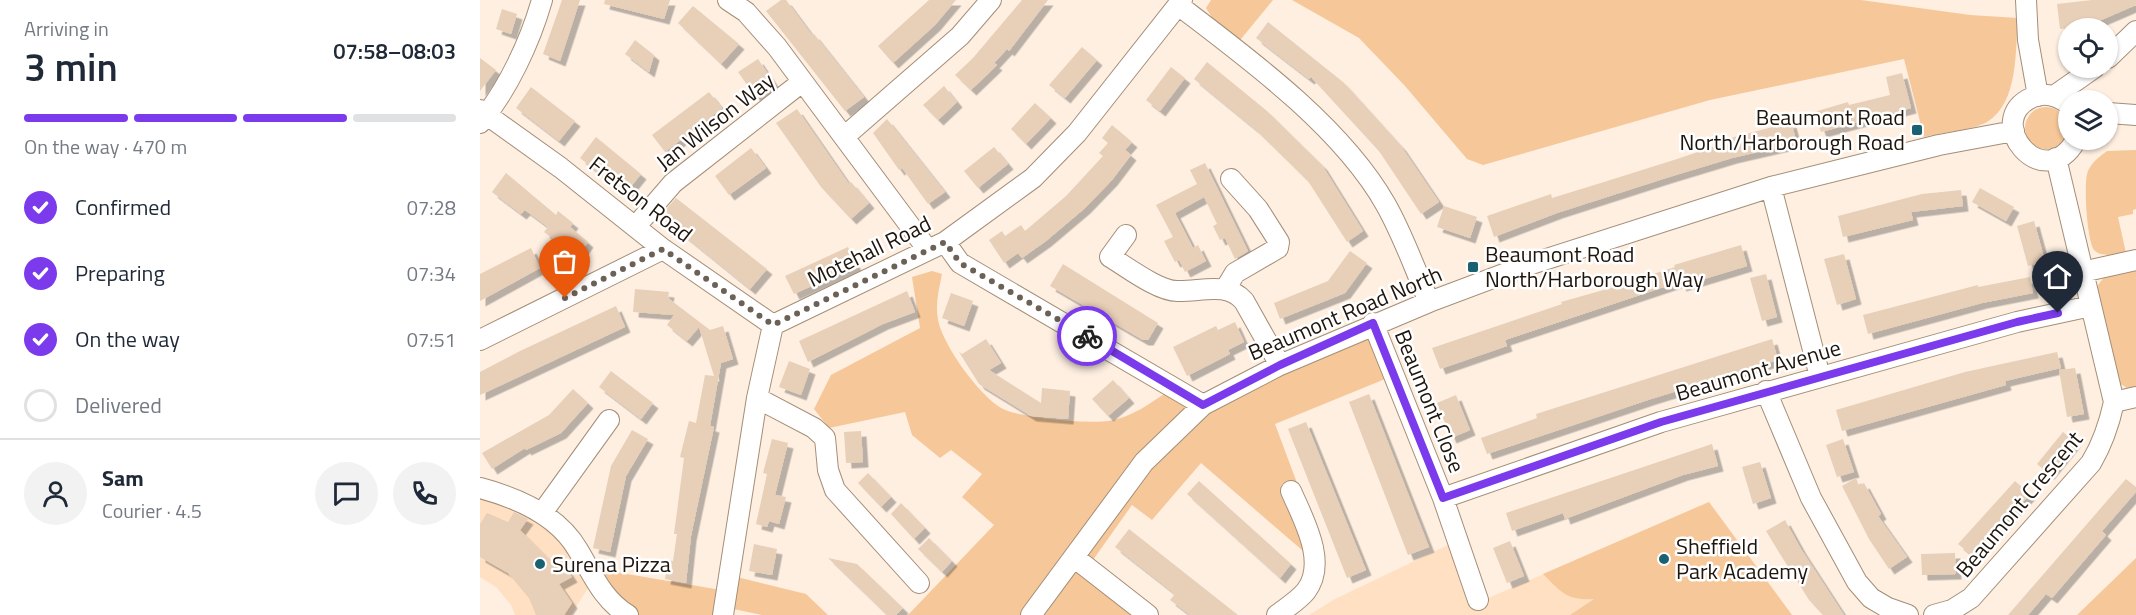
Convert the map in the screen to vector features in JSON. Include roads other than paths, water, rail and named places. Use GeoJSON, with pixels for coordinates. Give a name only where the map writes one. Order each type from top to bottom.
{"type":"FeatureCollection","features":[{"type":"Feature","properties":{"kind":"street"},"geometry":{"type":"LineString","coordinates":[[482,116],[522,53],[542,0]]}},
{"type":"Feature","properties":{"kind":"street"},"geometry":{"type":"LineString","coordinates":[[728,0],[752,6],[802,82],[844,137],[937,246],[960,263],[1203,405]]}},
{"type":"Feature","properties":{"kind":"street"},"geometry":{"type":"LineString","coordinates":[[844,137],[960,36],[991,0]]}},
{"type":"Feature","properties":{"kind":"street"},"geometry":{"type":"LineString","coordinates":[[2026,0],[2028,40],[2053,98]]}},
{"type":"Feature","properties":{"kind":"street"},"geometry":{"type":"LineString","coordinates":[[1180,3],[1306,108],[1354,161],[1386,204],[1429,302]]}},
{"type":"Feature","properties":{"kind":"street","name":"Motehall Road"},"geometry":{"type":"LineString","coordinates":[[773,325],[937,246],[1033,178],[1077,133],[1180,3]]}},
{"type":"Feature","properties":{"kind":"street"},"geometry":{"type":"LineString","coordinates":[[2118,48],[2136,31]]}},
{"type":"Feature","properties":{"kind":"street"},"geometry":{"type":"LineString","coordinates":[[2068,150],[2056,158],[2037,159],[2028,155],[2016,140],[2013,131],[2014,122],[2022,105],[2053,98],[2080,78]]}},
{"type":"Feature","properties":{"kind":"street","name":"Jan Wilson Way"},"geometry":{"type":"LineString","coordinates":[[636,226],[673,183],[802,82]]}},
{"type":"Feature","properties":{"kind":"street"},"geometry":{"type":"LineString","coordinates":[[2118,114],[2136,115]]}},
{"type":"Feature","properties":{"kind":"street","name":"Fretson Road"},"geometry":{"type":"LineString","coordinates":[[482,116],[636,226],[663,249],[773,325]]}},
{"type":"Feature","properties":{"kind":"street","name":"Beaumont Road North"},"geometry":{"type":"LineString","coordinates":[[1031,615],[1144,462],[1203,405],[1280,365],[1373,323],[1525,266],[1771,187],[1939,145],[2013,131]]}},
{"type":"Feature","properties":{"kind":"street","name":"Beaumont Crescent"},"geometry":{"type":"LineString","coordinates":[[1934,615],[1952,610],[1971,598],[2091,463],[2102,445],[2114,402],[2056,158]]}},
{"type":"Feature","properties":{"kind":"street"},"geometry":{"type":"LineString","coordinates":[[1226,288],[1235,273],[1278,249],[1279,242],[1258,209],[1231,179]]}},
{"type":"Feature","properties":{"kind":"street"},"geometry":{"type":"LineString","coordinates":[[1771,187],[1820,377]]}},
{"type":"Feature","properties":{"kind":"street"},"geometry":{"type":"LineString","coordinates":[[1126,235],[1110,257],[1160,286],[1174,291],[1226,288],[1237,292],[1280,365]]}},
{"type":"Feature","properties":{"kind":"street"},"geometry":{"type":"LineString","coordinates":[[480,340],[663,249]]}},
{"type":"Feature","properties":{"kind":"street"},"geometry":{"type":"LineString","coordinates":[[2082,272],[2136,260]]}},
{"type":"Feature","properties":{"kind":"street","name":"Beaumont Avenue"},"geometry":{"type":"LineString","coordinates":[[1443,498],[1661,422],[2017,322],[2091,306]]}},
{"type":"Feature","properties":{"kind":"street","name":"Beaumont Close"},"geometry":{"type":"LineString","coordinates":[[1373,323],[1443,498],[1478,600]]}},
{"type":"Feature","properties":{"kind":"street"},"geometry":{"type":"LineString","coordinates":[[723,615],[757,398],[773,325]]}},
{"type":"Feature","properties":{"kind":"street"},"geometry":{"type":"LineString","coordinates":[[1766,391],[1811,498],[1857,582],[1871,598],[1888,608],[1908,615]]}},
{"type":"Feature","properties":{"kind":"street"},"geometry":{"type":"LineString","coordinates":[[2114,402],[2136,397]]}},
{"type":"Feature","properties":{"kind":"street"},"geometry":{"type":"LineString","coordinates":[[757,398],[814,428],[825,438],[828,470],[835,490],[919,583]]}},
{"type":"Feature","properties":{"kind":"street"},"geometry":{"type":"LineString","coordinates":[[542,513],[609,420]]}},
{"type":"Feature","properties":{"kind":"street"},"geometry":{"type":"LineString","coordinates":[[480,488],[510,496],[542,513],[563,529],[578,549],[593,580],[618,609],[628,615]]}},
{"type":"Feature","properties":{"kind":"street"},"geometry":{"type":"LineString","coordinates":[[1277,615],[1306,590],[1314,561],[1312,541],[1291,491]]}},
{"type":"Feature","properties":{"kind":"street"},"geometry":{"type":"LineString","coordinates":[[1075,558],[1148,615]]}},
{"type":"Feature","properties":{"kind":"place","name":"Beaumont Road North/Harborough Road"},"geometry":{"type":"Point","coordinates":[1917,130]}},
{"type":"Feature","properties":{"kind":"place","name":"Beaumont Road North/Harborough Way"},"geometry":{"type":"Point","coordinates":[1473,267]}},
{"type":"Feature","properties":{"kind":"place","name":"Sheffield Park Academy"},"geometry":{"type":"Point","coordinates":[1664,559]}},
{"type":"Feature","properties":{"kind":"place","name":"Surena Pizza"},"geometry":{"type":"Point","coordinates":[540,564]}}]}
